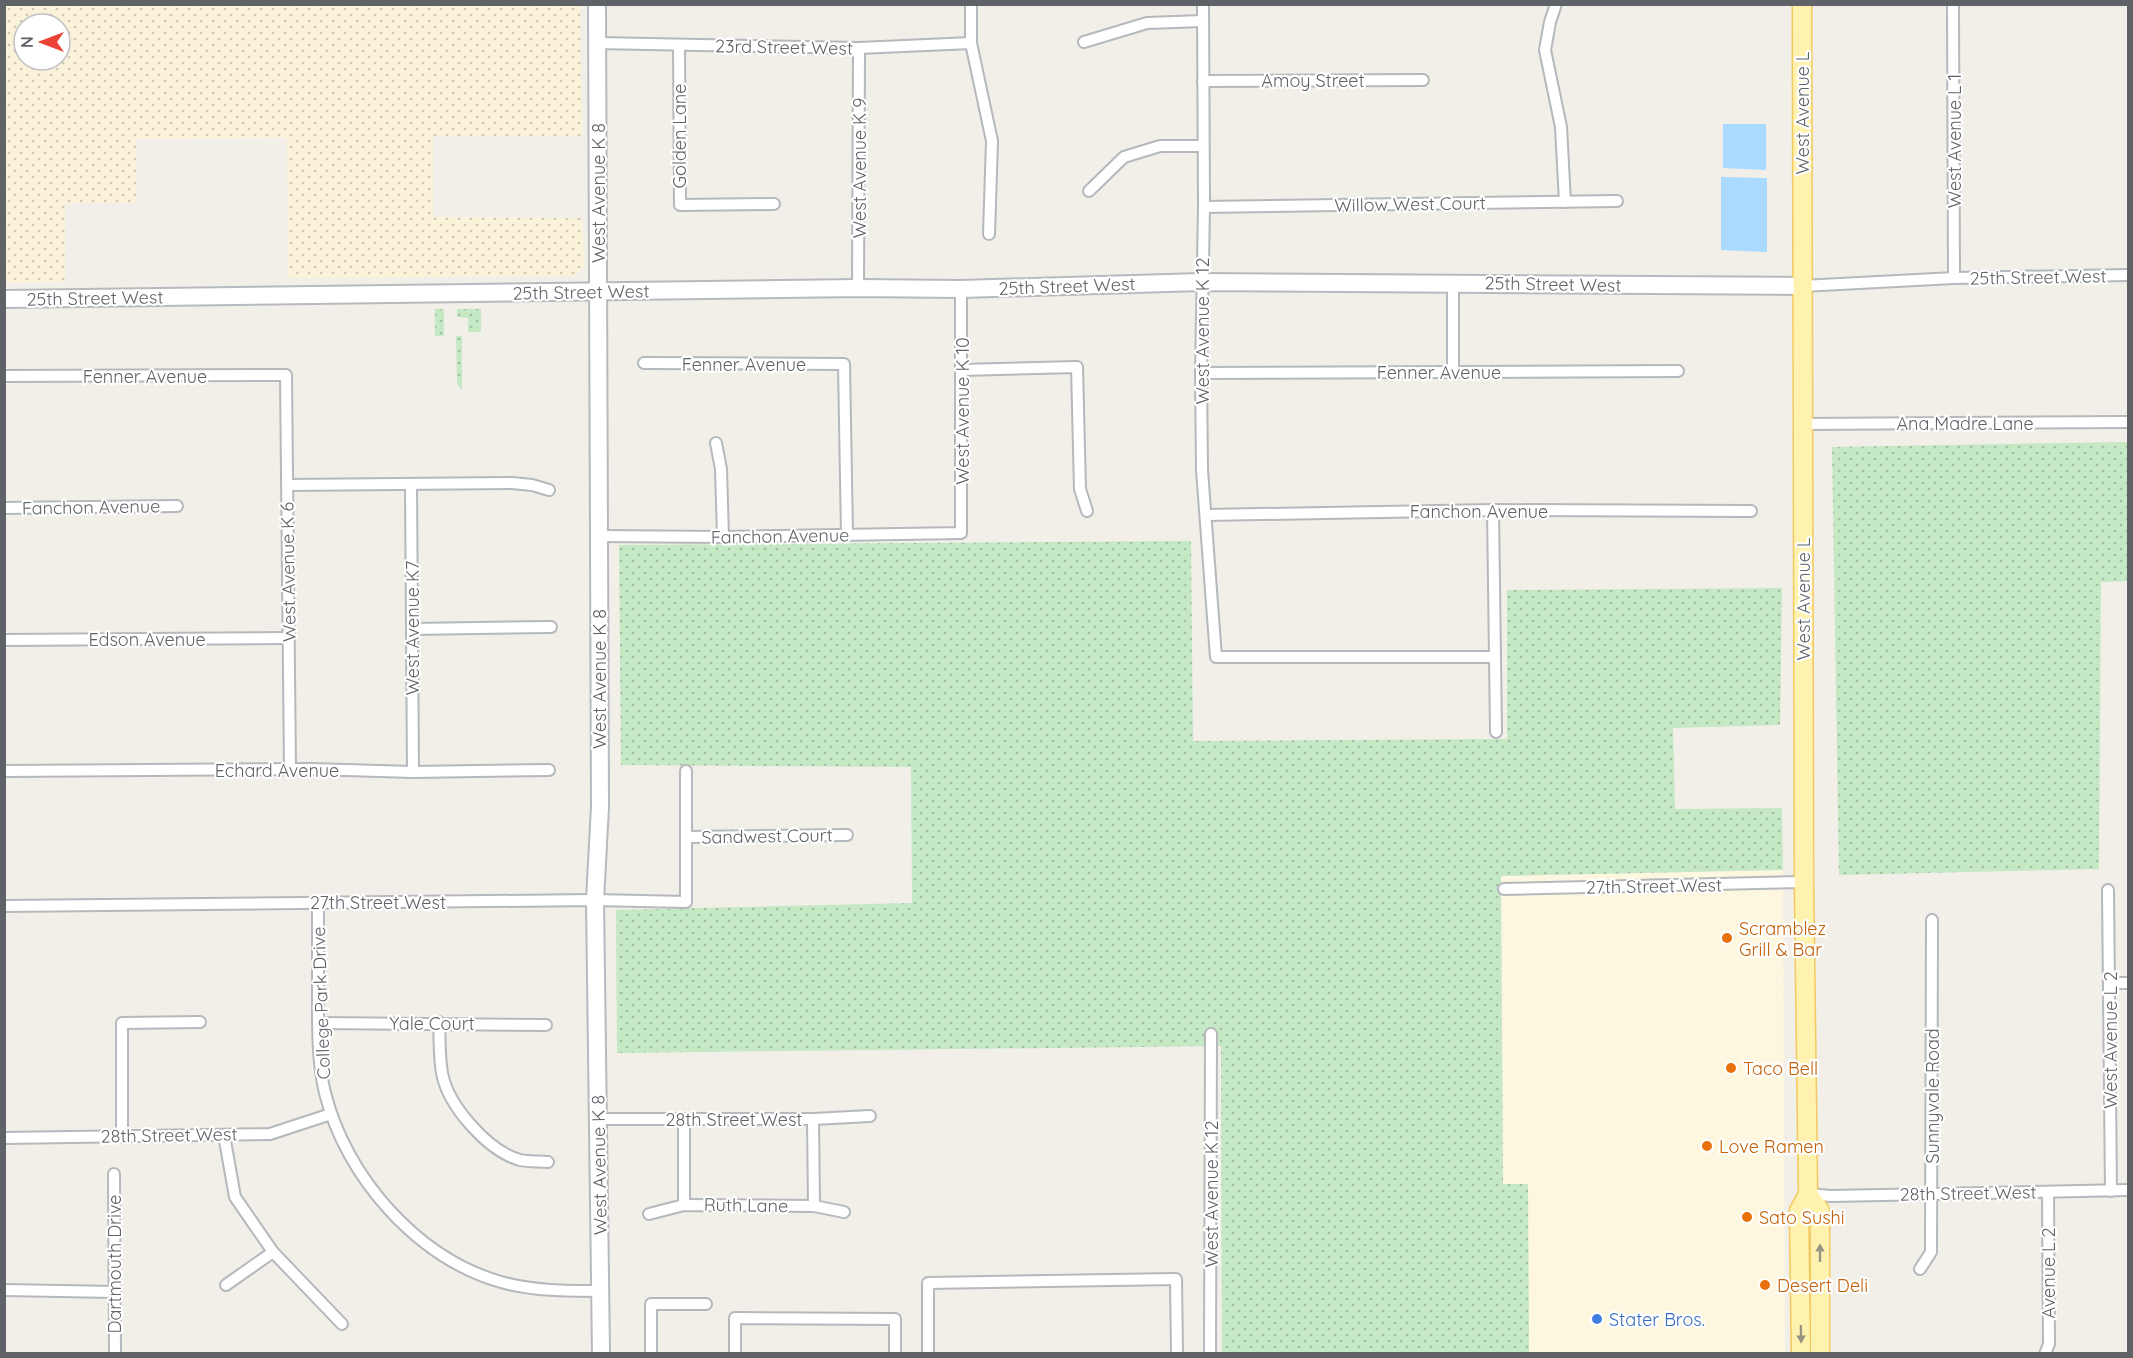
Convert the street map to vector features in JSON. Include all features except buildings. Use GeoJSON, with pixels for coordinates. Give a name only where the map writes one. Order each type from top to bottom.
{"type":"FeatureCollection","features":[{"type":"Feature","properties":{"kind":"main road","name":"West Avenue L"},"geometry":{"type":"LineString","coordinates":[[1801,1353],[1799,1211],[1809,1194],[1804,882],[1802,4]]}},
{"type":"Feature","properties":{"kind":"main road","name":"West Avenue L"},"geometry":{"type":"LineString","coordinates":[[1809,1194],[1820,1211],[1820,1353]]}},
{"type":"Feature","properties":{"kind":"street","name":"West Avenue K 8"},"geometry":{"type":"LineString","coordinates":[[597,4],[600,807],[595,900],[601,1353]]}},
{"type":"Feature","properties":{"kind":"street"},"geometry":{"type":"LineString","coordinates":[[972,4],[971,43],[992,141],[989,234]]}},
{"type":"Feature","properties":{"kind":"street","name":"West Avenue K 12"},"geometry":{"type":"LineString","coordinates":[[1203,4],[1202,470],[1216,657],[1495,657]]}},
{"type":"Feature","properties":{"kind":"street"},"geometry":{"type":"LineString","coordinates":[[1556,4],[1545,50],[1561,127],[1565,202]]}},
{"type":"Feature","properties":{"kind":"street","name":"West Avenue L 1"},"geometry":{"type":"LineString","coordinates":[[1953,4],[1954,278]]}},
{"type":"Feature","properties":{"kind":"street"},"geometry":{"type":"LineString","coordinates":[[1084,42],[1147,23],[1203,21]]}},
{"type":"Feature","properties":{"kind":"street","name":"23rd Street West"},"geometry":{"type":"LineString","coordinates":[[597,43],[859,48],[971,43]]}},
{"type":"Feature","properties":{"kind":"street","name":"Golden Lane"},"geometry":{"type":"LineString","coordinates":[[679,45],[680,205],[774,204]]}},
{"type":"Feature","properties":{"kind":"street","name":"West Avenue K 9"},"geometry":{"type":"LineString","coordinates":[[858,288],[859,48]]}},
{"type":"Feature","properties":{"kind":"street","name":"Amoy Street"},"geometry":{"type":"LineString","coordinates":[[1203,81],[1423,80]]}},
{"type":"Feature","properties":{"kind":"street"},"geometry":{"type":"LineString","coordinates":[[1089,191],[1124,157],[1160,146],[1203,146]]}},
{"type":"Feature","properties":{"kind":"street","name":"Willow West Court"},"geometry":{"type":"LineString","coordinates":[[1204,207],[1617,201]]}},
{"type":"Feature","properties":{"kind":"street","name":"25th Street West"},"geometry":{"type":"LineString","coordinates":[[4,299],[858,288],[961,289],[1201,282],[1802,286],[1954,278],[2128,275]]}},
{"type":"Feature","properties":{"kind":"street"},"geometry":{"type":"LineString","coordinates":[[1453,283],[1453,372]]}},
{"type":"Feature","properties":{"kind":"street","name":"West Avenue K 10"},"geometry":{"type":"LineString","coordinates":[[961,289],[961,533]]}},
{"type":"Feature","properties":{"kind":"street","name":"Fenner Avenue"},"geometry":{"type":"LineString","coordinates":[[644,363],[844,364],[847,535]]}},
{"type":"Feature","properties":{"kind":"street"},"geometry":{"type":"LineString","coordinates":[[962,370],[1077,367],[1080,489],[1087,511]]}},
{"type":"Feature","properties":{"kind":"street","name":"Fenner Avenue"},"geometry":{"type":"LineString","coordinates":[[1201,373],[1678,371]]}},
{"type":"Feature","properties":{"kind":"street","name":"Fenner Avenue"},"geometry":{"type":"LineString","coordinates":[[4,376],[286,375]]}},
{"type":"Feature","properties":{"kind":"street","name":"West Avenue K 6"},"geometry":{"type":"LineString","coordinates":[[286,375],[290,770]]}},
{"type":"Feature","properties":{"kind":"street","name":"Ana Madre Lane"},"geometry":{"type":"LineString","coordinates":[[1802,424],[2128,422]]}},
{"type":"Feature","properties":{"kind":"street"},"geometry":{"type":"LineString","coordinates":[[716,443],[721,469],[723,537]]}},
{"type":"Feature","properties":{"kind":"street"},"geometry":{"type":"LineString","coordinates":[[288,485],[512,483],[549,490]]}},
{"type":"Feature","properties":{"kind":"street","name":"West Avenue K7"},"geometry":{"type":"LineString","coordinates":[[411,485],[412,772]]}},
{"type":"Feature","properties":{"kind":"street","name":"Fanchon Avenue"},"geometry":{"type":"LineString","coordinates":[[4,508],[177,506]]}},
{"type":"Feature","properties":{"kind":"street"},"geometry":{"type":"LineString","coordinates":[[1493,510],[1496,732]]}},
{"type":"Feature","properties":{"kind":"street","name":"Fanchon Avenue"},"geometry":{"type":"LineString","coordinates":[[1206,515],[1493,510],[1751,511]]}},
{"type":"Feature","properties":{"kind":"street","name":"Fanchon Avenue"},"geometry":{"type":"LineString","coordinates":[[598,536],[723,537],[961,533]]}},
{"type":"Feature","properties":{"kind":"street"},"geometry":{"type":"LineString","coordinates":[[412,629],[551,627]]}},
{"type":"Feature","properties":{"kind":"street","name":"Edson Avenue"},"geometry":{"type":"LineString","coordinates":[[4,640],[289,638]]}},
{"type":"Feature","properties":{"kind":"street","name":"Echard Avenue"},"geometry":{"type":"LineString","coordinates":[[4,771],[549,770]]}},
{"type":"Feature","properties":{"kind":"street"},"geometry":{"type":"LineString","coordinates":[[686,771],[687,837]]}},
{"type":"Feature","properties":{"kind":"street","name":"Sandwest Court"},"geometry":{"type":"LineString","coordinates":[[687,837],[848,835]]}},
{"type":"Feature","properties":{"kind":"street","name":"27th Street West"},"geometry":{"type":"LineString","coordinates":[[4,906],[595,900],[686,902],[687,837]]}},
{"type":"Feature","properties":{"kind":"street","name":"27th Street West"},"geometry":{"type":"LineString","coordinates":[[1504,889],[1804,882]]}},
{"type":"Feature","properties":{"kind":"street","name":"West Avenue L 2"},"geometry":{"type":"LineString","coordinates":[[2108,890],[2111,1191]]}},
{"type":"Feature","properties":{"kind":"street","name":"College Park Drive"},"geometry":{"type":"LineString","coordinates":[[318,902],[318,1023],[324,1092],[342,1142],[366,1184],[399,1220],[443,1256],[501,1282],[547,1290],[601,1291]]}},
{"type":"Feature","properties":{"kind":"street","name":"Sunnyvale Road"},"geometry":{"type":"LineString","coordinates":[[1920,1269],[1931,1251],[1932,921]]}},
{"type":"Feature","properties":{"kind":"street"},"geometry":{"type":"LineString","coordinates":[[2110,983],[2128,983]]}},
{"type":"Feature","properties":{"kind":"street"},"geometry":{"type":"LineString","coordinates":[[122,1136],[122,1023],[200,1022]]}},
{"type":"Feature","properties":{"kind":"street"},"geometry":{"type":"LineString","coordinates":[[438,1022],[442,1075],[456,1104],[474,1130],[497,1149],[520,1160],[548,1162]]}},
{"type":"Feature","properties":{"kind":"street","name":"Yale Court"},"geometry":{"type":"LineString","coordinates":[[318,1023],[546,1024]]}},
{"type":"Feature","properties":{"kind":"street","name":"West Avenue K 12"},"geometry":{"type":"LineString","coordinates":[[1210,1353],[1211,1034]]}},
{"type":"Feature","properties":{"kind":"street","name":"28th Street West"},"geometry":{"type":"LineString","coordinates":[[4,1138],[270,1134],[331,1114]]}},
{"type":"Feature","properties":{"kind":"street","name":"28th Street West"},"geometry":{"type":"LineString","coordinates":[[598,1119],[813,1119],[870,1116]]}},
{"type":"Feature","properties":{"kind":"street"},"geometry":{"type":"LineString","coordinates":[[813,1119],[814,1206]]}},
{"type":"Feature","properties":{"kind":"street"},"geometry":{"type":"LineString","coordinates":[[684,1120],[684,1204]]}},
{"type":"Feature","properties":{"kind":"street"},"geometry":{"type":"LineString","coordinates":[[224,1135],[235,1197],[273,1252],[342,1324]]}},
{"type":"Feature","properties":{"kind":"street","name":"Dartmouth Drive"},"geometry":{"type":"LineString","coordinates":[[114,1174],[115,1353]]}},
{"type":"Feature","properties":{"kind":"street","name":"28th Street West"},"geometry":{"type":"LineString","coordinates":[[1809,1194],[1831,1196],[2128,1190]]}},
{"type":"Feature","properties":{"kind":"street","name":"Avenue L 2"},"geometry":{"type":"LineString","coordinates":[[2045,1353],[2049,1344],[2048,1193]]}},
{"type":"Feature","properties":{"kind":"street","name":"Ruth Lane"},"geometry":{"type":"LineString","coordinates":[[649,1214],[684,1204],[814,1206],[844,1212]]}},
{"type":"Feature","properties":{"kind":"street"},"geometry":{"type":"LineString","coordinates":[[226,1285],[273,1252]]}},
{"type":"Feature","properties":{"kind":"street"},"geometry":{"type":"LineString","coordinates":[[928,1353],[928,1283],[1176,1279],[1177,1353]]}},
{"type":"Feature","properties":{"kind":"street"},"geometry":{"type":"LineString","coordinates":[[4,1290],[115,1292]]}},
{"type":"Feature","properties":{"kind":"street"},"geometry":{"type":"LineString","coordinates":[[651,1353],[651,1304],[706,1305]]}},
{"type":"Feature","properties":{"kind":"street"},"geometry":{"type":"LineString","coordinates":[[735,1353],[735,1318],[895,1319],[896,1353]]}},
{"type":"Feature","properties":{"kind":"shaded area"},"geometry":{"type":"Polygon","coordinates":[[[1783,870],[1785,1353],[1529,1353],[1528,1184],[1503,1185],[1501,876],[1783,870]]]}},
{"type":"Feature","properties":{"kind":"green space"},"geometry":{"type":"Polygon","coordinates":[[[435,309],[444,309],[444,336],[435,336],[435,309]]]}},
{"type":"Feature","properties":{"kind":"green space"},"geometry":{"type":"Polygon","coordinates":[[[457,309],[481,309],[481,332],[468,332],[469,318],[457,317],[457,309]]]}},
{"type":"Feature","properties":{"kind":"green space"},"geometry":{"type":"Polygon","coordinates":[[[456,336],[462,336],[462,390],[457,383],[456,336]]]}},
{"type":"Feature","properties":{"kind":"green space"},"geometry":{"type":"Polygon","coordinates":[[[2128,442],[2128,581],[2101,582],[2099,869],[1839,875],[1832,447],[2128,442]]]}},
{"type":"Feature","properties":{"kind":"green space"},"geometry":{"type":"Polygon","coordinates":[[[1191,541],[1193,741],[1507,739],[1507,590],[1782,588],[1780,725],[1673,728],[1675,809],[1782,808],[1783,870],[1501,876],[1503,1184],[1528,1184],[1529,1353],[1222,1353],[1221,1046],[617,1053],[616,910],[912,903],[911,767],[621,765],[619,545],[1191,541]]]}},
{"type":"Feature","properties":{"kind":"sand"},"geometry":{"type":"Polygon","coordinates":[[[4,5],[580,5],[582,136],[433,136],[433,217],[582,218],[584,267],[575,276],[288,278],[287,138],[136,139],[136,203],[65,203],[65,282],[5,283],[4,5]]]}},
{"type":"Feature","properties":{"kind":"water"},"geometry":{"type":"Polygon","coordinates":[[[1723,124],[1766,124],[1766,170],[1723,168],[1723,124]]]}},
{"type":"Feature","properties":{"kind":"water"},"geometry":{"type":"Polygon","coordinates":[[[1721,177],[1767,178],[1767,252],[1721,250],[1721,177]]]}},
{"type":"Feature","properties":{"kind":"place","name":"Scramblez Grill & Bar"},"geometry":{"type":"Point","coordinates":[1727,938]}},
{"type":"Feature","properties":{"kind":"place","name":"Taco Bell"},"geometry":{"type":"Point","coordinates":[1731,1068]}},
{"type":"Feature","properties":{"kind":"place","name":"Love Ramen"},"geometry":{"type":"Point","coordinates":[1707,1146]}},
{"type":"Feature","properties":{"kind":"place","name":"Sato Sushi"},"geometry":{"type":"Point","coordinates":[1747,1217]}},
{"type":"Feature","properties":{"kind":"place","name":"Desert Deli"},"geometry":{"type":"Point","coordinates":[1765,1285]}},
{"type":"Feature","properties":{"kind":"place","name":"Stater Bros."},"geometry":{"type":"Point","coordinates":[1597,1319]}}]}
